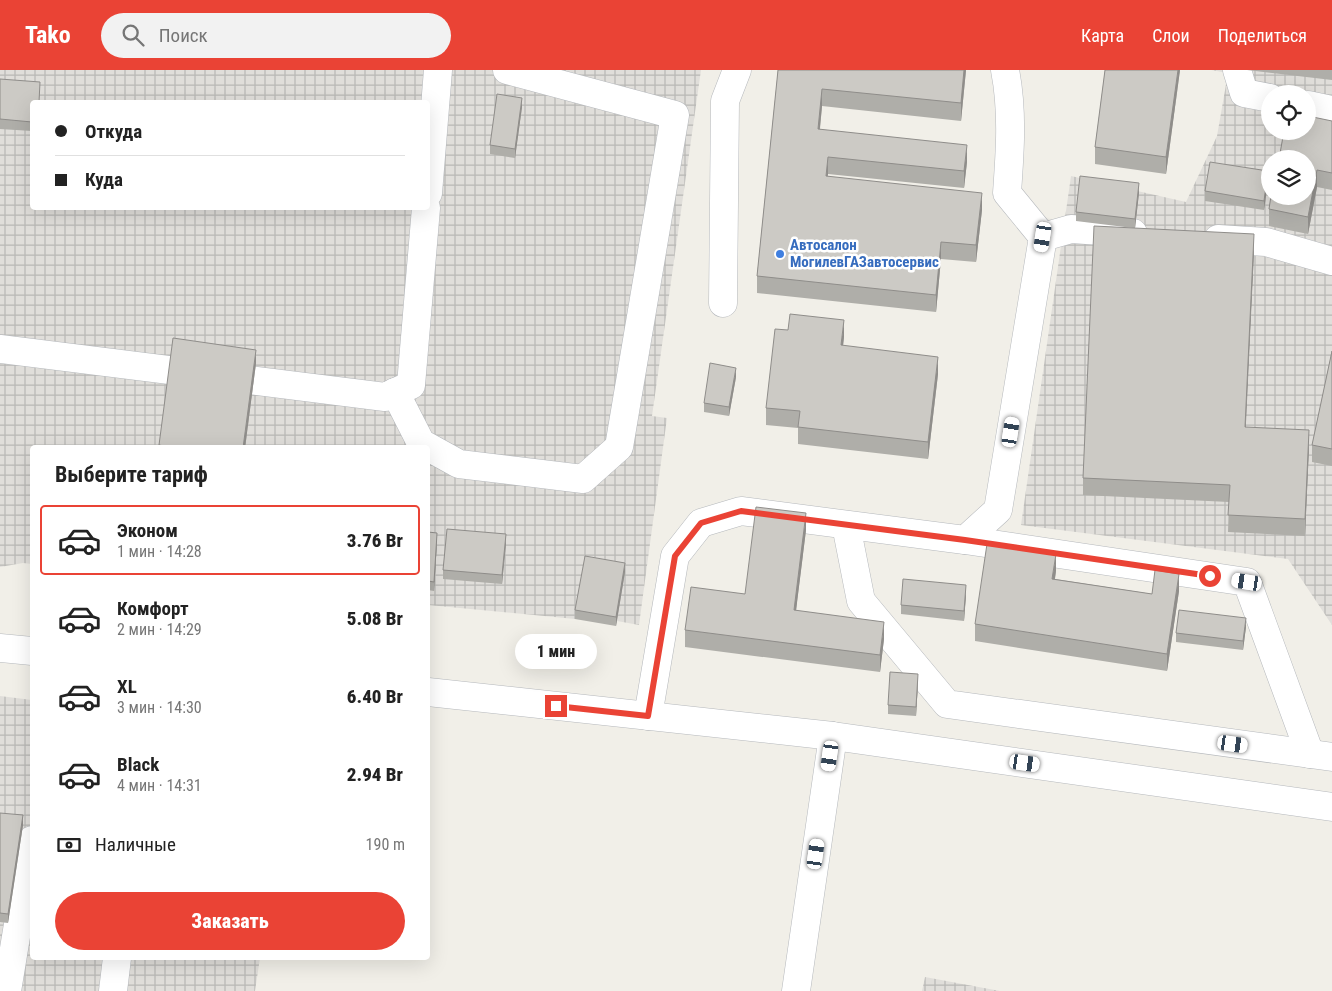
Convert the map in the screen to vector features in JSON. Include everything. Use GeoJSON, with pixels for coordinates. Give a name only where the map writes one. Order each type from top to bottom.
{"type":"FeatureCollection","features":[{"type":"Feature","properties":{"kind":"lane"},"geometry":{"type":"LineString","coordinates":[[430,168],[438,70]]}},
{"type":"Feature","properties":{"kind":"lane"},"geometry":{"type":"LineString","coordinates":[[430,448],[459,464],[583,479],[619,447],[675,115],[507,70]]}},
{"type":"Feature","properties":{"kind":"lane"},"geometry":{"type":"LineString","coordinates":[[723,303],[724,101],[737,70]]}},
{"type":"Feature","properties":{"kind":"lane"},"geometry":{"type":"LineString","coordinates":[[965,540],[998,510],[1043,237],[1007,193],[1011,132],[1005,70]]}},
{"type":"Feature","properties":{"kind":"lane"},"geometry":{"type":"LineString","coordinates":[[1237,70],[1244,93],[1261,96]]}},
{"type":"Feature","properties":{"kind":"lane"},"geometry":{"type":"LineString","coordinates":[[1316,107],[1332,110]]}},
{"type":"Feature","properties":{"kind":"lane"},"geometry":{"type":"LineString","coordinates":[[0,349],[385,396],[411,385],[426,210]]}},
{"type":"Feature","properties":{"kind":"lane"},"geometry":{"type":"LineString","coordinates":[[1043,237],[1071,229],[1159,235]]}},
{"type":"Feature","properties":{"kind":"lane"},"geometry":{"type":"LineString","coordinates":[[1198,237],[1266,242],[1332,262]]}},
{"type":"Feature","properties":{"kind":"lane"},"geometry":{"type":"LineString","coordinates":[[395,392],[422,443],[426,445]]}},
{"type":"Feature","properties":{"kind":"lane"},"geometry":{"type":"LineString","coordinates":[[648,716],[675,556],[701,523],[741,511],[965,540],[1247,582],[1321,756]]}},
{"type":"Feature","properties":{"kind":"lane"},"geometry":{"type":"LineString","coordinates":[[846,524],[861,601],[947,704],[1321,756]]}},
{"type":"Feature","properties":{"kind":"lane"},"geometry":{"type":"LineString","coordinates":[[0,648],[30,651]]}},
{"type":"Feature","properties":{"kind":"lane"},"geometry":{"type":"LineString","coordinates":[[430,692],[833,736],[1332,807]]}},
{"type":"Feature","properties":{"kind":"lane"},"geometry":{"type":"LineString","coordinates":[[796,991],[833,736]]}},
{"type":"Feature","properties":{"kind":"lane"},"geometry":{"type":"LineString","coordinates":[[7,991],[7,952],[30,849]]}},
{"type":"Feature","properties":{"kind":"lane"},"geometry":{"type":"LineString","coordinates":[[113,991],[117,960]]}},
{"type":"Feature","properties":{"kind":"shaded area"},"geometry":{"type":"Polygon","coordinates":[[[0,70],[701,70],[652,416],[667,418],[639,625],[617,621],[575,619],[430,605],[430,445],[30,445],[30,564],[23,563],[0,567],[0,70]]]}},
{"type":"Feature","properties":{"kind":"shaded area"},"geometry":{"type":"Polygon","coordinates":[[[1211,70],[1332,70],[1332,625],[1288,559],[1021,525],[1071,176],[1186,202],[1217,136],[1228,73],[1211,70]]]}},
{"type":"Feature","properties":{"kind":"shaded area"},"geometry":{"type":"Polygon","coordinates":[[[0,696],[30,700],[30,960],[260,960],[255,991],[0,991],[0,696]]]}},
{"type":"Feature","properties":{"kind":"shaded area"},"geometry":{"type":"Polygon","coordinates":[[[925,977],[1000,991],[922,991],[925,977]]]}},
{"type":"Feature","properties":{"kind":"building"},"geometry":{"type":"Polygon","coordinates":[[[778,70],[964,70],[961,103],[822,89],[818,129],[967,145],[964,171],[828,157],[826,176],[982,193],[976,245],[941,242],[936,295],[757,276],[778,70]]]}},
{"type":"Feature","properties":{"kind":"building"},"geometry":{"type":"Polygon","coordinates":[[[1105,70],[1178,70],[1166,157],[1095,147],[1105,70]]]}},
{"type":"Feature","properties":{"kind":"building"},"geometry":{"type":"Polygon","coordinates":[[[0,79],[40,82],[39,100],[30,100],[30,122],[0,119],[0,79]]]}},
{"type":"Feature","properties":{"kind":"building"},"geometry":{"type":"Polygon","coordinates":[[[497,94],[522,98],[515,149],[490,145],[497,94]]]}},
{"type":"Feature","properties":{"kind":"building"},"geometry":{"type":"Polygon","coordinates":[[[1316,118],[1332,121],[1332,173],[1317,170],[1316,175],[1316,150],[1281,150],[1282,140],[1316,140],[1316,118]]]}},
{"type":"Feature","properties":{"kind":"building"},"geometry":{"type":"Polygon","coordinates":[[[1210,162],[1261,170],[1261,200],[1205,191],[1210,162]]]}},
{"type":"Feature","properties":{"kind":"building"},"geometry":{"type":"Polygon","coordinates":[[[1080,176],[1139,183],[1135,219],[1076,212],[1080,176]]]}},
{"type":"Feature","properties":{"kind":"building"},"geometry":{"type":"Polygon","coordinates":[[[1270,205],[1310,205],[1308,217],[1269,209],[1270,205]]]}},
{"type":"Feature","properties":{"kind":"building"},"geometry":{"type":"Polygon","coordinates":[[[1094,226],[1254,234],[1245,427],[1309,430],[1305,519],[1228,515],[1230,485],[1083,478],[1094,226]]]}},
{"type":"Feature","properties":{"kind":"building"},"geometry":{"type":"Polygon","coordinates":[[[790,314],[844,320],[841,345],[938,357],[928,442],[798,427],[800,411],[766,408],[775,329],[788,330],[790,314]]]}},
{"type":"Feature","properties":{"kind":"building"},"geometry":{"type":"Polygon","coordinates":[[[173,338],[256,350],[243,445],[159,445],[173,338]]]}},
{"type":"Feature","properties":{"kind":"building"},"geometry":{"type":"Polygon","coordinates":[[[1332,351],[1332,449],[1312,445],[1332,351]]]}},
{"type":"Feature","properties":{"kind":"building"},"geometry":{"type":"Polygon","coordinates":[[[710,363],[736,368],[729,407],[704,403],[710,363]]]}},
{"type":"Feature","properties":{"kind":"building"},"geometry":{"type":"Polygon","coordinates":[[[756,507],[806,513],[794,610],[884,622],[880,655],[685,630],[691,587],[745,594],[756,507]]]}},
{"type":"Feature","properties":{"kind":"building"},"geometry":{"type":"Polygon","coordinates":[[[447,529],[506,534],[502,575],[443,570],[447,529]]]}},
{"type":"Feature","properties":{"kind":"building"},"geometry":{"type":"Polygon","coordinates":[[[430,532],[437,533],[434,582],[430,581],[430,532]]]}},
{"type":"Feature","properties":{"kind":"building"},"geometry":{"type":"Polygon","coordinates":[[[987,544],[1056,554],[1052,579],[1152,594],[1155,570],[1179,574],[1167,654],[975,624],[987,544]]]}},
{"type":"Feature","properties":{"kind":"building"},"geometry":{"type":"Polygon","coordinates":[[[585,556],[625,563],[616,617],[575,610],[585,556]]]}},
{"type":"Feature","properties":{"kind":"building"},"geometry":{"type":"Polygon","coordinates":[[[903,579],[966,585],[964,611],[901,605],[903,579]]]}},
{"type":"Feature","properties":{"kind":"building"},"geometry":{"type":"Polygon","coordinates":[[[1179,610],[1246,618],[1243,641],[1176,633],[1179,610]]]}},
{"type":"Feature","properties":{"kind":"building"},"geometry":{"type":"Polygon","coordinates":[[[890,672],[918,674],[916,707],[888,705],[890,672]]]}},
{"type":"Feature","properties":{"kind":"building"},"geometry":{"type":"Polygon","coordinates":[[[0,813],[23,815],[8,914],[0,913],[0,813]]]}},
{"type":"Feature","properties":{"kind":"place","name":"Автосалон МогилевГАЗавтосервис"},"geometry":{"type":"Point","coordinates":[780,254]}},
{"type":"Feature","properties":{"kind":"route"},"geometry":{"type":"LineString","coordinates":[[556,706],[648,716],[675,556],[701,523],[741,511],[965,540],[1210,576]]}}]}
